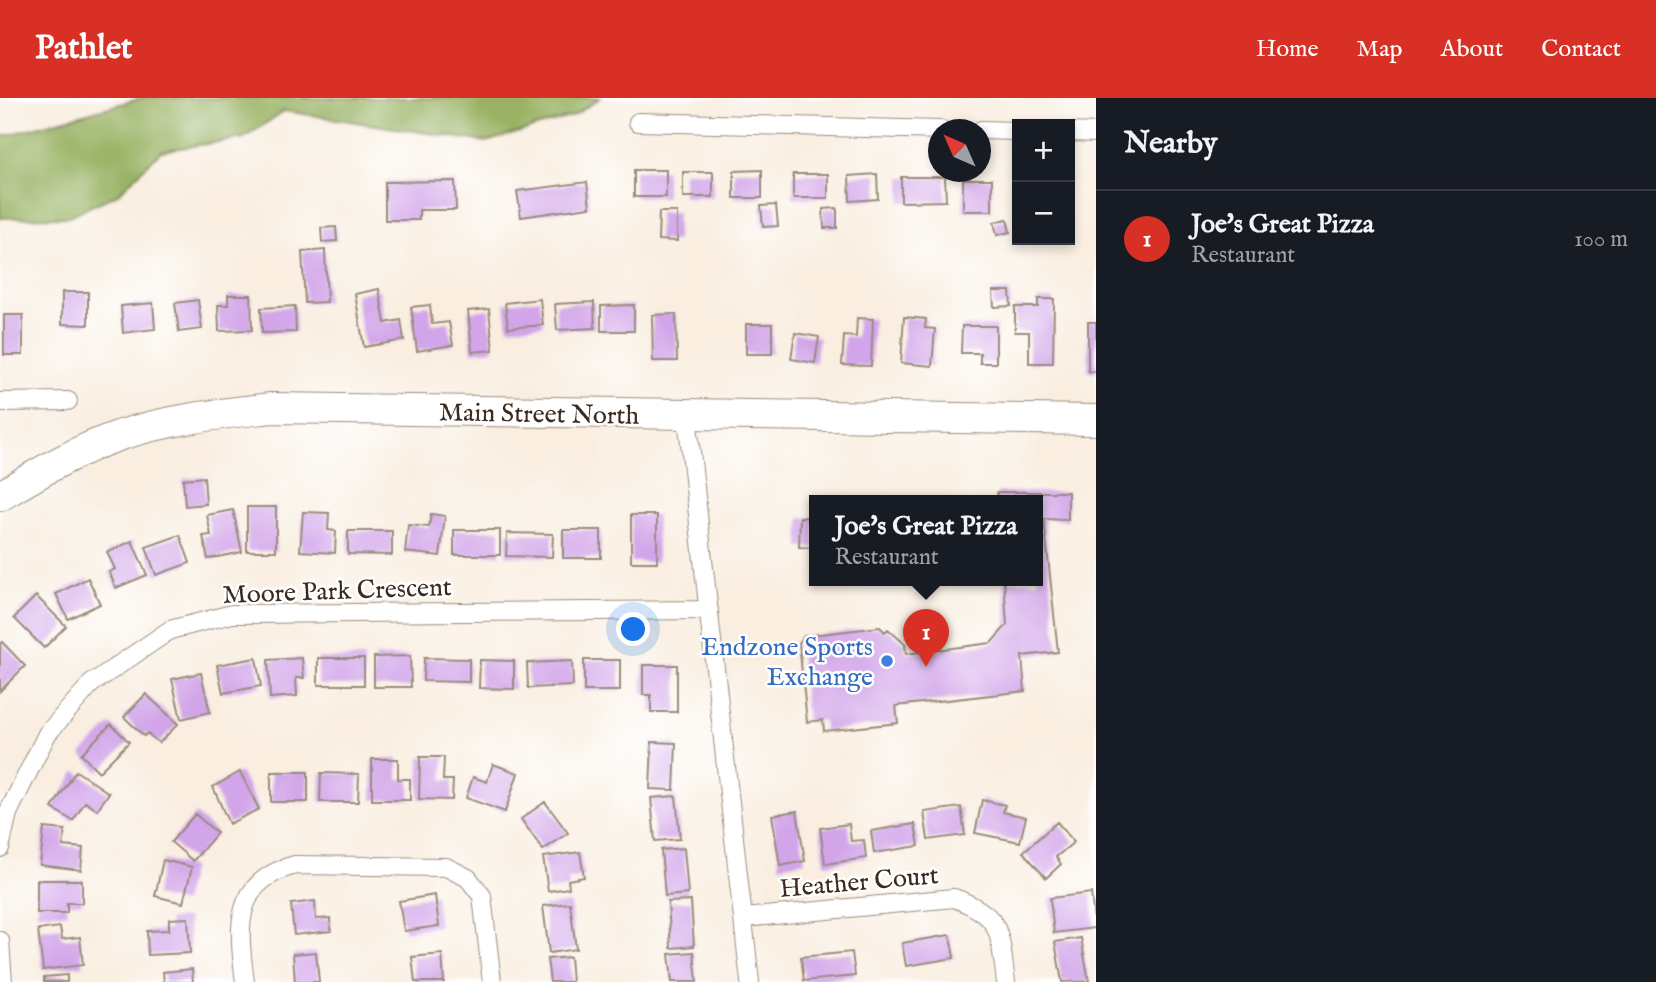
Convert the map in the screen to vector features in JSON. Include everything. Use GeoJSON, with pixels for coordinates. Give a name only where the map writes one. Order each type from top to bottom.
{"type":"FeatureCollection","features":[{"type":"Feature","properties":{"kind":"main road","name":"Main Street North"},"geometry":{"type":"LineString","coordinates":[[0,496],[59,462],[121,435],[185,419],[271,408],[1096,420]]}},
{"type":"Feature","properties":{"kind":"street"},"geometry":{"type":"LineString","coordinates":[[638,122],[928,130]]}},
{"type":"Feature","properties":{"kind":"street"},"geometry":{"type":"LineString","coordinates":[[991,130],[1012,131]]}},
{"type":"Feature","properties":{"kind":"street"},"geometry":{"type":"LineString","coordinates":[[1075,132],[1096,133]]}},
{"type":"Feature","properties":{"kind":"street"},"geometry":{"type":"LineString","coordinates":[[0,402],[68,401]]}},
{"type":"Feature","properties":{"kind":"street"},"geometry":{"type":"LineString","coordinates":[[687,416],[750,982]]}},
{"type":"Feature","properties":{"kind":"street","name":"Moore Park Crescent"},"geometry":{"type":"LineString","coordinates":[[0,848],[8,813],[47,734],[90,684],[170,630],[232,614],[709,610]]}},
{"type":"Feature","properties":{"kind":"street"},"geometry":{"type":"LineString","coordinates":[[245,982],[240,940],[242,914],[254,885],[273,871],[295,865],[446,867],[468,878],[482,896],[492,982]]}},
{"type":"Feature","properties":{"kind":"street","name":"Heather Court"},"geometry":{"type":"LineString","coordinates":[[744,918],[954,898],[978,906],[996,922],[1006,982]]}},
{"type":"Feature","properties":{"kind":"street"},"geometry":{"type":"LineString","coordinates":[[0,941],[3,982]]}},
{"type":"Feature","properties":{"kind":"green space"},"geometry":{"type":"Polygon","coordinates":[[[142,98],[600,98],[573,116],[486,142],[284,111],[244,138],[161,151],[118,194],[67,217],[0,218],[0,137],[142,98]]]}},
{"type":"Feature","properties":{"kind":"building"},"geometry":{"type":"Polygon","coordinates":[[[634,170],[666,170],[666,197],[634,197],[634,170]]]}},
{"type":"Feature","properties":{"kind":"building"},"geometry":{"type":"Polygon","coordinates":[[[762,170],[762,198],[734,198],[734,171],[762,170]]]}},
{"type":"Feature","properties":{"kind":"building"},"geometry":{"type":"Polygon","coordinates":[[[683,172],[713,172],[713,197],[683,197],[683,172]]]}},
{"type":"Feature","properties":{"kind":"building"},"geometry":{"type":"Polygon","coordinates":[[[793,174],[828,174],[828,198],[793,198],[793,174]]]}},
{"type":"Feature","properties":{"kind":"building"},"geometry":{"type":"Polygon","coordinates":[[[877,174],[878,199],[850,201],[849,176],[877,174]]]}},
{"type":"Feature","properties":{"kind":"building"},"geometry":{"type":"Polygon","coordinates":[[[901,177],[928,177],[928,182],[945,182],[946,201],[901,202],[901,177]]]}},
{"type":"Feature","properties":{"kind":"building"},"geometry":{"type":"Polygon","coordinates":[[[992,179],[992,211],[963,211],[963,182],[991,182],[992,179]]]}},
{"type":"Feature","properties":{"kind":"building"},"geometry":{"type":"Polygon","coordinates":[[[455,181],[456,210],[419,210],[419,220],[385,220],[385,182],[455,181]]]}},
{"type":"Feature","properties":{"kind":"building"},"geometry":{"type":"Polygon","coordinates":[[[587,182],[590,207],[521,217],[517,191],[587,182]]]}},
{"type":"Feature","properties":{"kind":"building"},"geometry":{"type":"Polygon","coordinates":[[[776,205],[778,226],[763,227],[761,206],[776,205]]]}},
{"type":"Feature","properties":{"kind":"building"},"geometry":{"type":"Polygon","coordinates":[[[837,208],[837,228],[824,228],[823,209],[837,208]]]}},
{"type":"Feature","properties":{"kind":"building"},"geometry":{"type":"Polygon","coordinates":[[[659,212],[677,212],[677,241],[658,240],[659,212]]]}},
{"type":"Feature","properties":{"kind":"building"},"geometry":{"type":"Polygon","coordinates":[[[1007,219],[1010,232],[997,235],[994,222],[1007,219]]]}},
{"type":"Feature","properties":{"kind":"building"},"geometry":{"type":"Polygon","coordinates":[[[336,227],[337,241],[322,242],[321,228],[336,227]]]}},
{"type":"Feature","properties":{"kind":"building"},"geometry":{"type":"Polygon","coordinates":[[[325,250],[327,302],[305,303],[302,252],[325,250]]]}},
{"type":"Feature","properties":{"kind":"building"},"geometry":{"type":"Polygon","coordinates":[[[379,289],[385,323],[401,320],[404,340],[364,347],[355,294],[379,289]]]}},
{"type":"Feature","properties":{"kind":"building"},"geometry":{"type":"Polygon","coordinates":[[[993,291],[1010,291],[1011,306],[994,307],[993,291]]]}},
{"type":"Feature","properties":{"kind":"building"},"geometry":{"type":"Polygon","coordinates":[[[62,292],[88,292],[88,325],[62,324],[62,292]]]}},
{"type":"Feature","properties":{"kind":"building"},"geometry":{"type":"Polygon","coordinates":[[[228,295],[251,295],[252,330],[219,331],[218,305],[228,305],[228,295]]]}},
{"type":"Feature","properties":{"kind":"building"},"geometry":{"type":"Polygon","coordinates":[[[540,299],[543,325],[508,328],[505,303],[540,299]]]}},
{"type":"Feature","properties":{"kind":"building"},"geometry":{"type":"Polygon","coordinates":[[[1038,299],[1054,299],[1053,363],[1029,363],[1029,332],[1015,332],[1015,307],[1038,307],[1038,299]]]}},
{"type":"Feature","properties":{"kind":"building"},"geometry":{"type":"Polygon","coordinates":[[[198,300],[202,329],[179,332],[175,303],[198,300]]]}},
{"type":"Feature","properties":{"kind":"building"},"geometry":{"type":"Polygon","coordinates":[[[594,302],[595,328],[557,330],[555,304],[594,302]]]}},
{"type":"Feature","properties":{"kind":"building"},"geometry":{"type":"Polygon","coordinates":[[[153,303],[155,329],[123,333],[121,306],[153,303]]]}},
{"type":"Feature","properties":{"kind":"building"},"geometry":{"type":"Polygon","coordinates":[[[430,305],[432,324],[449,322],[453,345],[417,351],[411,307],[430,305]]]}},
{"type":"Feature","properties":{"kind":"building"},"geometry":{"type":"Polygon","coordinates":[[[634,305],[634,331],[601,331],[601,306],[634,305]]]}},
{"type":"Feature","properties":{"kind":"building"},"geometry":{"type":"Polygon","coordinates":[[[295,306],[296,332],[262,333],[261,308],[295,306]]]}},
{"type":"Feature","properties":{"kind":"building"},"geometry":{"type":"Polygon","coordinates":[[[489,309],[493,350],[472,352],[468,311],[489,309]]]}},
{"type":"Feature","properties":{"kind":"building"},"geometry":{"type":"Polygon","coordinates":[[[676,314],[677,361],[653,361],[652,315],[676,314]]]}},
{"type":"Feature","properties":{"kind":"building"},"geometry":{"type":"Polygon","coordinates":[[[4,315],[23,315],[23,355],[4,355],[4,315]]]}},
{"type":"Feature","properties":{"kind":"building"},"geometry":{"type":"Polygon","coordinates":[[[904,317],[926,319],[925,328],[935,329],[932,366],[901,363],[904,317]]]}},
{"type":"Feature","properties":{"kind":"building"},"geometry":{"type":"Polygon","coordinates":[[[857,318],[873,319],[871,366],[842,365],[844,336],[856,337],[857,318]]]}},
{"type":"Feature","properties":{"kind":"building"},"geometry":{"type":"Polygon","coordinates":[[[1088,322],[1096,322],[1096,372],[1088,371],[1088,322]]]}},
{"type":"Feature","properties":{"kind":"building"},"geometry":{"type":"Polygon","coordinates":[[[746,324],[772,324],[772,354],[746,354],[746,324]]]}},
{"type":"Feature","properties":{"kind":"building"},"geometry":{"type":"Polygon","coordinates":[[[962,326],[996,326],[996,363],[980,363],[980,353],[961,353],[962,326]]]}},
{"type":"Feature","properties":{"kind":"building"},"geometry":{"type":"Polygon","coordinates":[[[795,333],[819,337],[815,363],[791,359],[795,333]]]}},
{"type":"Feature","properties":{"kind":"building"},"geometry":{"type":"Polygon","coordinates":[[[204,477],[206,504],[185,506],[183,479],[204,477]]]}},
{"type":"Feature","properties":{"kind":"building"},"geometry":{"type":"Polygon","coordinates":[[[997,492],[1068,492],[1068,520],[1044,519],[1058,652],[1022,656],[1025,691],[896,706],[898,723],[824,731],[823,720],[807,722],[799,643],[804,636],[880,627],[885,632],[888,629],[905,644],[906,654],[991,643],[1007,625],[1004,586],[1043,586],[1043,495],[997,495],[997,492]]]}},
{"type":"Feature","properties":{"kind":"building"},"geometry":{"type":"Polygon","coordinates":[[[247,507],[276,507],[276,551],[247,551],[247,507]]]}},
{"type":"Feature","properties":{"kind":"building"},"geometry":{"type":"Polygon","coordinates":[[[233,510],[242,552],[208,559],[203,536],[211,535],[207,515],[233,510]]]}},
{"type":"Feature","properties":{"kind":"building"},"geometry":{"type":"Polygon","coordinates":[[[303,512],[329,513],[328,530],[336,531],[335,553],[300,551],[303,512]]]}},
{"type":"Feature","properties":{"kind":"building"},"geometry":{"type":"Polygon","coordinates":[[[431,514],[445,516],[440,556],[405,552],[408,525],[429,527],[431,514]]]}},
{"type":"Feature","properties":{"kind":"building"},"geometry":{"type":"Polygon","coordinates":[[[631,515],[657,515],[657,562],[631,562],[631,515]]]}},
{"type":"Feature","properties":{"kind":"building"},"geometry":{"type":"Polygon","coordinates":[[[800,517],[809,518],[809,548],[799,547],[800,517]]]}},
{"type":"Feature","properties":{"kind":"building"},"geometry":{"type":"Polygon","coordinates":[[[454,530],[500,530],[500,555],[454,555],[454,530]]]}},
{"type":"Feature","properties":{"kind":"building"},"geometry":{"type":"Polygon","coordinates":[[[563,530],[601,530],[601,558],[563,558],[563,530]]]}},
{"type":"Feature","properties":{"kind":"building"},"geometry":{"type":"Polygon","coordinates":[[[348,531],[392,531],[392,555],[348,554],[348,531]]]}},
{"type":"Feature","properties":{"kind":"building"},"geometry":{"type":"Polygon","coordinates":[[[507,533],[553,534],[552,557],[506,556],[507,533]]]}},
{"type":"Feature","properties":{"kind":"building"},"geometry":{"type":"Polygon","coordinates":[[[180,535],[190,563],[156,575],[146,547],[180,535]]]}},
{"type":"Feature","properties":{"kind":"building"},"geometry":{"type":"Polygon","coordinates":[[[132,541],[147,575],[116,588],[109,572],[115,569],[107,552],[132,541]]]}},
{"type":"Feature","properties":{"kind":"building"},"geometry":{"type":"Polygon","coordinates":[[[88,578],[100,604],[68,619],[56,594],[88,578]]]}},
{"type":"Feature","properties":{"kind":"building"},"geometry":{"type":"Polygon","coordinates":[[[36,596],[66,626],[44,648],[14,618],[36,596]]]}},
{"type":"Feature","properties":{"kind":"building"},"geometry":{"type":"Polygon","coordinates":[[[2,642],[25,666],[0,691],[0,644],[2,642]]]}},
{"type":"Feature","properties":{"kind":"building"},"geometry":{"type":"Polygon","coordinates":[[[410,656],[411,687],[374,687],[374,657],[410,656]]]}},
{"type":"Feature","properties":{"kind":"building"},"geometry":{"type":"Polygon","coordinates":[[[256,658],[261,686],[223,693],[217,665],[256,658]]]}},
{"type":"Feature","properties":{"kind":"building"},"geometry":{"type":"Polygon","coordinates":[[[302,658],[304,678],[296,678],[297,696],[270,698],[268,660],[302,658]]]}},
{"type":"Feature","properties":{"kind":"building"},"geometry":{"type":"Polygon","coordinates":[[[318,658],[364,658],[364,685],[318,685],[318,658]]]}},
{"type":"Feature","properties":{"kind":"building"},"geometry":{"type":"Polygon","coordinates":[[[424,658],[469,659],[469,682],[423,681],[424,658]]]}},
{"type":"Feature","properties":{"kind":"building"},"geometry":{"type":"Polygon","coordinates":[[[480,660],[514,661],[514,689],[479,688],[480,660]]]}},
{"type":"Feature","properties":{"kind":"building"},"geometry":{"type":"Polygon","coordinates":[[[584,660],[620,660],[620,691],[584,691],[584,660]]]}},
{"type":"Feature","properties":{"kind":"building"},"geometry":{"type":"Polygon","coordinates":[[[572,661],[573,686],[528,688],[527,663],[572,661]]]}},
{"type":"Feature","properties":{"kind":"building"},"geometry":{"type":"Polygon","coordinates":[[[643,665],[677,665],[677,712],[651,712],[651,695],[643,695],[643,665]]]}},
{"type":"Feature","properties":{"kind":"building"},"geometry":{"type":"Polygon","coordinates":[[[201,673],[210,712],[181,719],[172,679],[201,673]]]}},
{"type":"Feature","properties":{"kind":"building"},"geometry":{"type":"Polygon","coordinates":[[[146,694],[178,724],[159,743],[147,733],[144,736],[124,717],[146,694]]]}},
{"type":"Feature","properties":{"kind":"building"},"geometry":{"type":"Polygon","coordinates":[[[111,724],[129,742],[99,772],[81,754],[111,724]]]}},
{"type":"Feature","properties":{"kind":"building"},"geometry":{"type":"Polygon","coordinates":[[[652,742],[676,743],[674,790],[650,789],[652,742]]]}},
{"type":"Feature","properties":{"kind":"building"},"geometry":{"type":"Polygon","coordinates":[[[420,757],[444,757],[443,780],[453,780],[452,800],[419,799],[420,757]]]}},
{"type":"Feature","properties":{"kind":"building"},"geometry":{"type":"Polygon","coordinates":[[[372,759],[398,759],[398,779],[410,779],[410,800],[372,800],[372,759]]]}},
{"type":"Feature","properties":{"kind":"building"},"geometry":{"type":"Polygon","coordinates":[[[493,764],[518,773],[505,812],[466,798],[473,777],[487,782],[493,764]]]}},
{"type":"Feature","properties":{"kind":"building"},"geometry":{"type":"Polygon","coordinates":[[[76,771],[109,793],[97,810],[85,802],[73,821],[52,808],[76,771]]]}},
{"type":"Feature","properties":{"kind":"building"},"geometry":{"type":"Polygon","coordinates":[[[240,772],[259,809],[229,824],[213,787],[240,772]]]}},
{"type":"Feature","properties":{"kind":"building"},"geometry":{"type":"Polygon","coordinates":[[[271,772],[308,772],[308,802],[271,802],[271,772]]]}},
{"type":"Feature","properties":{"kind":"building"},"geometry":{"type":"Polygon","coordinates":[[[321,773],[359,774],[358,802],[320,802],[321,773]]]}},
{"type":"Feature","properties":{"kind":"building"},"geometry":{"type":"Polygon","coordinates":[[[676,796],[680,839],[655,841],[651,798],[676,796]]]}},
{"type":"Feature","properties":{"kind":"building"},"geometry":{"type":"Polygon","coordinates":[[[982,800],[1005,805],[1003,812],[1026,817],[1020,842],[975,833],[982,800]]]}},
{"type":"Feature","properties":{"kind":"building"},"geometry":{"type":"Polygon","coordinates":[[[545,802],[568,833],[543,850],[521,819],[545,802]]]}},
{"type":"Feature","properties":{"kind":"building"},"geometry":{"type":"Polygon","coordinates":[[[961,807],[965,835],[928,840],[924,812],[961,807]]]}},
{"type":"Feature","properties":{"kind":"building"},"geometry":{"type":"Polygon","coordinates":[[[797,811],[805,861],[780,866],[772,815],[797,811]]]}},
{"type":"Feature","properties":{"kind":"building"},"geometry":{"type":"Polygon","coordinates":[[[195,814],[217,833],[193,861],[171,842],[195,814]]]}},
{"type":"Feature","properties":{"kind":"building"},"geometry":{"type":"Polygon","coordinates":[[[1057,822],[1074,842],[1056,857],[1061,864],[1046,878],[1023,852],[1057,822]]]}},
{"type":"Feature","properties":{"kind":"building"},"geometry":{"type":"Polygon","coordinates":[[[849,824],[851,841],[864,840],[866,858],[825,864],[820,828],[849,824]]]}},
{"type":"Feature","properties":{"kind":"building"},"geometry":{"type":"Polygon","coordinates":[[[915,824],[919,846],[874,853],[871,831],[915,824]]]}},
{"type":"Feature","properties":{"kind":"building"},"geometry":{"type":"Polygon","coordinates":[[[44,828],[65,830],[63,846],[83,848],[81,870],[40,865],[44,828]]]}},
{"type":"Feature","properties":{"kind":"building"},"geometry":{"type":"Polygon","coordinates":[[[684,848],[688,894],[665,896],[661,850],[684,848]]]}},
{"type":"Feature","properties":{"kind":"building"},"geometry":{"type":"Polygon","coordinates":[[[580,852],[584,877],[568,880],[569,888],[548,891],[543,857],[580,852]]]}},
{"type":"Feature","properties":{"kind":"building"},"geometry":{"type":"Polygon","coordinates":[[[163,860],[192,867],[183,903],[155,896],[163,860]]]}},
{"type":"Feature","properties":{"kind":"building"},"geometry":{"type":"Polygon","coordinates":[[[37,880],[82,880],[82,903],[67,903],[67,913],[37,913],[37,880]]]}},
{"type":"Feature","properties":{"kind":"building"},"geometry":{"type":"Polygon","coordinates":[[[1091,893],[1095,928],[1054,933],[1050,898],[1091,893]]]}},
{"type":"Feature","properties":{"kind":"building"},"geometry":{"type":"Polygon","coordinates":[[[435,895],[439,926],[404,931],[399,901],[435,895]]]}},
{"type":"Feature","properties":{"kind":"building"},"geometry":{"type":"Polygon","coordinates":[[[315,901],[316,919],[330,918],[331,931],[294,935],[291,904],[315,901]]]}},
{"type":"Feature","properties":{"kind":"building"},"geometry":{"type":"Polygon","coordinates":[[[691,901],[694,946],[671,948],[668,902],[691,901]]]}},
{"type":"Feature","properties":{"kind":"building"},"geometry":{"type":"Polygon","coordinates":[[[570,903],[576,949],[549,953],[543,906],[570,903]]]}},
{"type":"Feature","properties":{"kind":"building"},"geometry":{"type":"Polygon","coordinates":[[[188,918],[190,953],[148,955],[147,931],[169,930],[169,919],[188,918]]]}},
{"type":"Feature","properties":{"kind":"building"},"geometry":{"type":"Polygon","coordinates":[[[60,927],[62,939],[80,937],[83,965],[43,970],[38,930],[60,927]]]}},
{"type":"Feature","properties":{"kind":"building"},"geometry":{"type":"Polygon","coordinates":[[[950,935],[954,958],[906,966],[902,943],[950,935]]]}},
{"type":"Feature","properties":{"kind":"building"},"geometry":{"type":"Polygon","coordinates":[[[1081,938],[1089,981],[1062,982],[1055,942],[1081,938]]]}},
{"type":"Feature","properties":{"kind":"building"},"geometry":{"type":"Polygon","coordinates":[[[316,952],[319,982],[295,982],[293,954],[316,952]]]}},
{"type":"Feature","properties":{"kind":"building"},"geometry":{"type":"Polygon","coordinates":[[[694,952],[697,982],[672,982],[669,954],[694,952]]]}},
{"type":"Feature","properties":{"kind":"building"},"geometry":{"type":"Polygon","coordinates":[[[852,952],[855,976],[804,981],[801,957],[852,952]]]}},
{"type":"Feature","properties":{"kind":"building"},"geometry":{"type":"Polygon","coordinates":[[[442,954],[444,982],[415,982],[412,957],[442,954]]]}},
{"type":"Feature","properties":{"kind":"building"},"geometry":{"type":"Polygon","coordinates":[[[570,957],[572,982],[550,982],[547,959],[570,957]]]}},
{"type":"Feature","properties":{"kind":"building"},"geometry":{"type":"Polygon","coordinates":[[[192,969],[193,982],[164,982],[163,972],[192,969]]]}},
{"type":"Feature","properties":{"kind":"building"},"geometry":{"type":"Polygon","coordinates":[[[67,975],[67,982],[44,982],[44,977],[67,975]]]}},
{"type":"Feature","properties":{"kind":"place","name":"Endzone Sports Exchange"},"geometry":{"type":"Point","coordinates":[887,661]}},
{"type":"Feature","properties":{"kind":"place","name":"Joe's Great Pizza"},"geometry":{"type":"Point","coordinates":[926,667]}}]}
